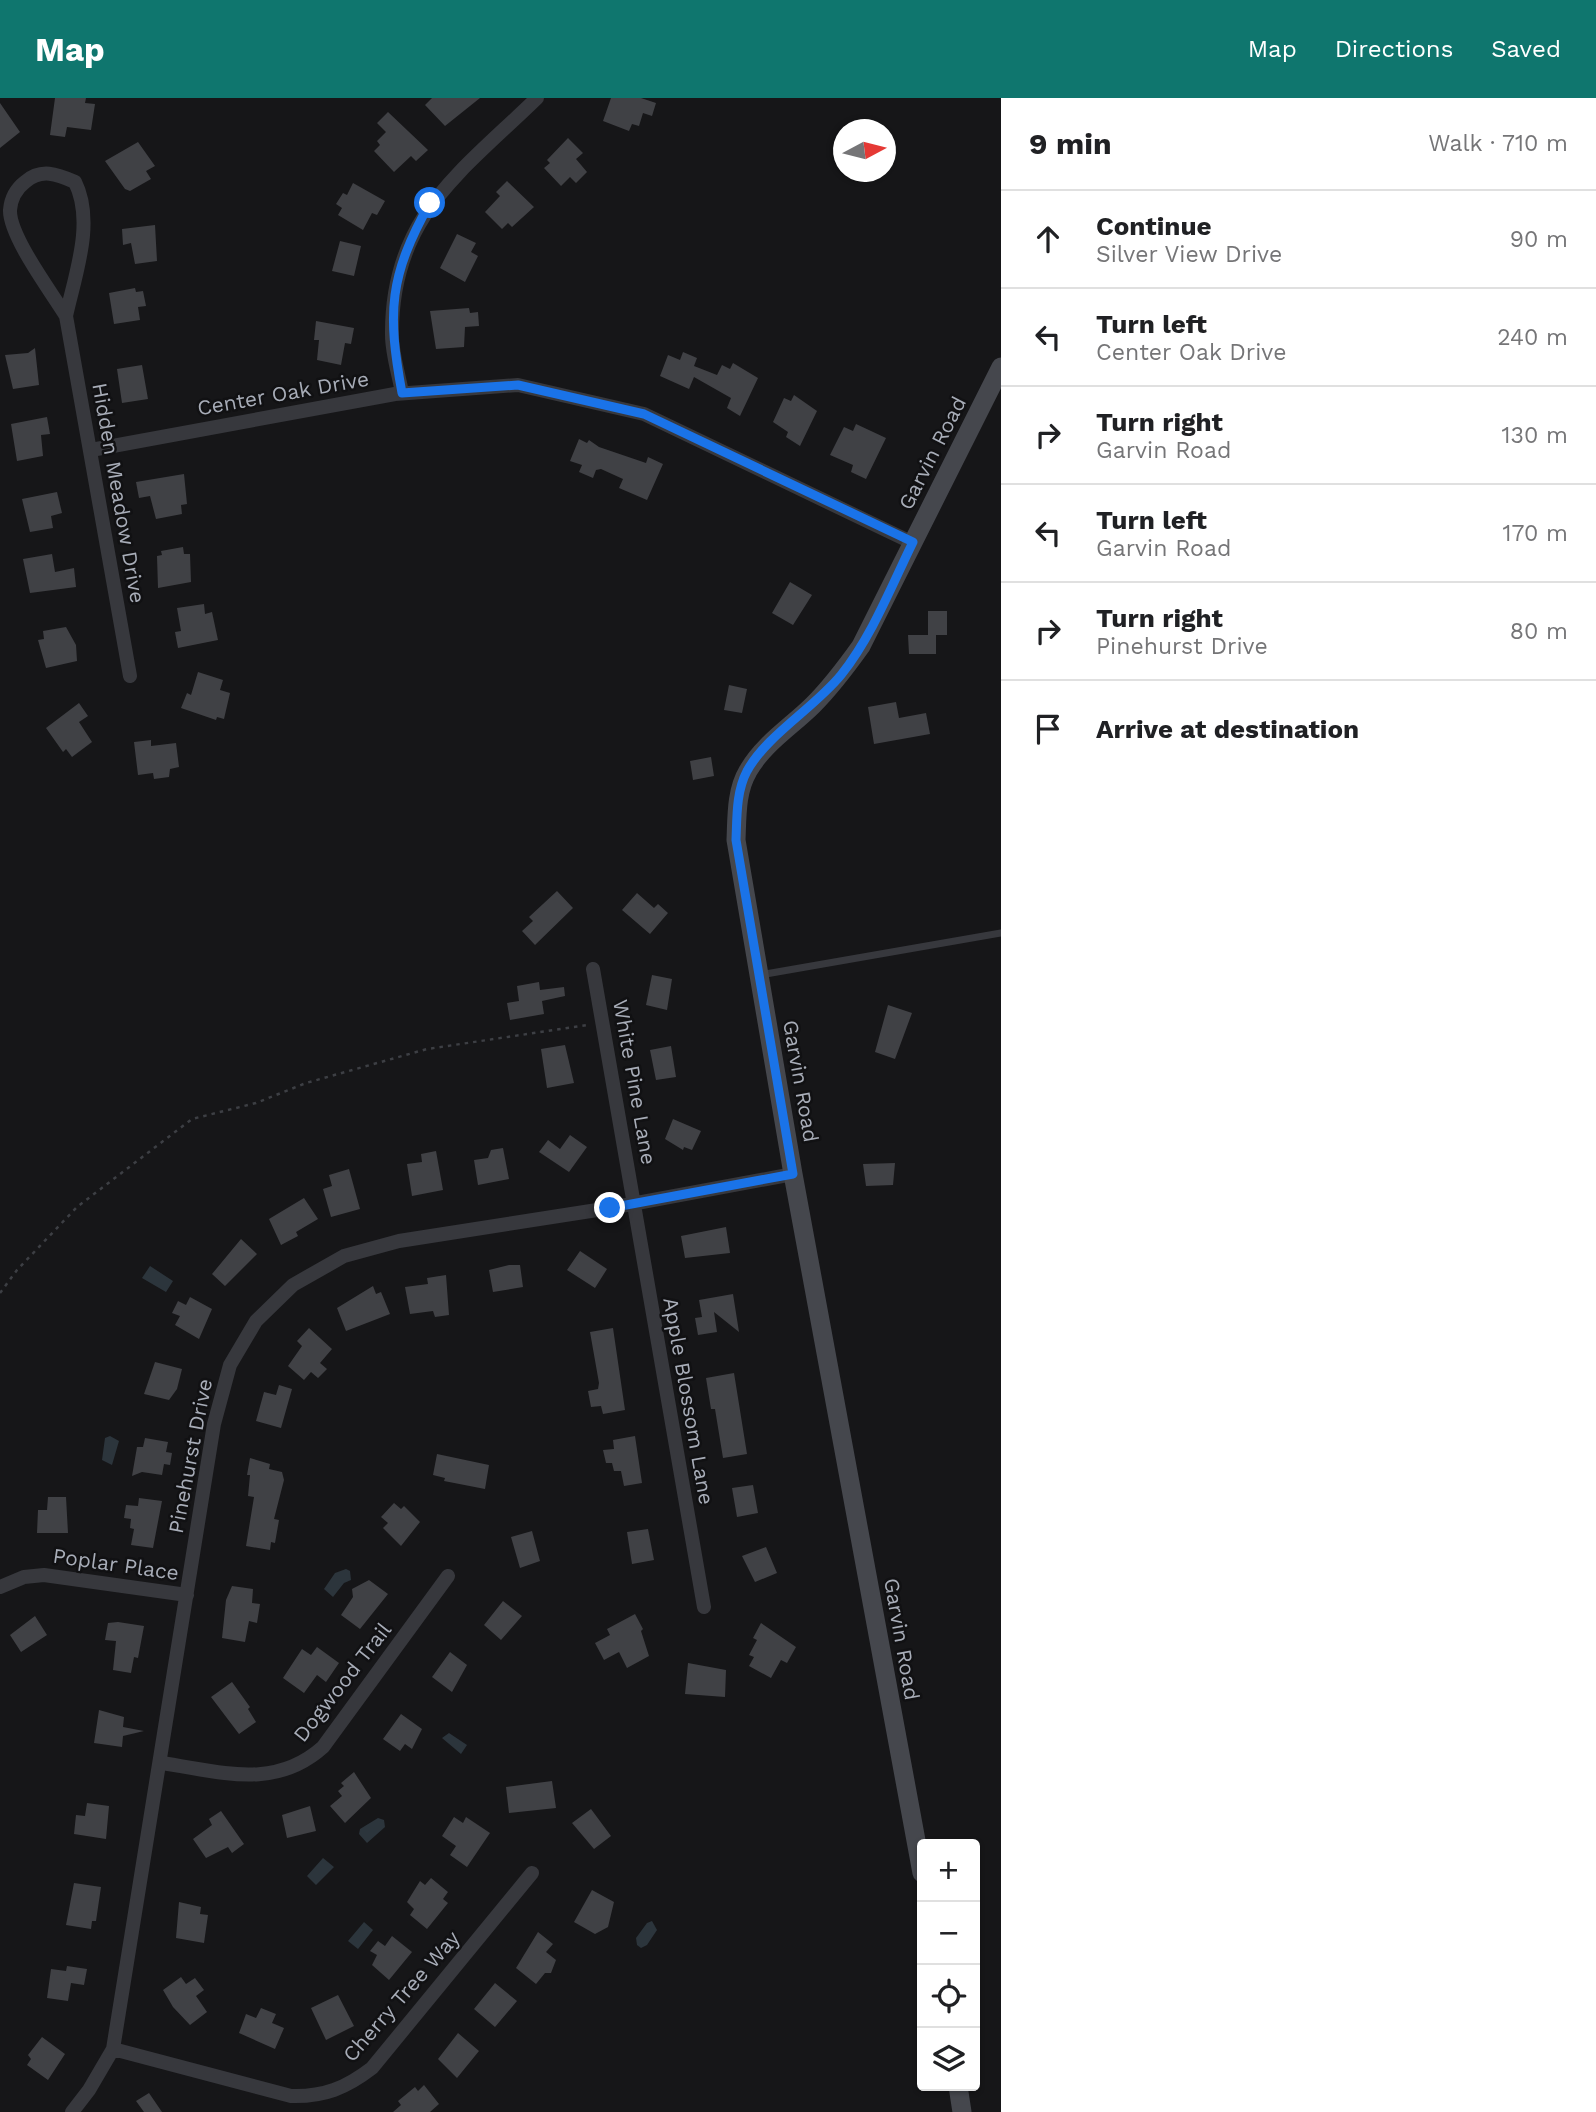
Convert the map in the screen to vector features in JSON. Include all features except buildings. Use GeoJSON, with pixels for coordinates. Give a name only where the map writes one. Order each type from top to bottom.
{"type":"FeatureCollection","features":[{"type":"Feature","properties":{"kind":"street"},"geometry":{"type":"LineString","coordinates":[[402,393],[392,338],[394,286],[407,244],[430,203],[537,98]]}},
{"type":"Feature","properties":{"kind":"street","name":"Hidden Meadow Drive"},"geometry":{"type":"LineString","coordinates":[[66,316],[78,259],[84,200],[75,182],[55,174],[34,174],[16,190],[10,211],[16,233],[66,316],[131,677]]}},
{"type":"Feature","properties":{"kind":"street","name":"Garvin Road"},"geometry":{"type":"LineString","coordinates":[[917,1846],[793,1174],[736,840],[736,815],[743,783],[759,755],[841,675],[861,646],[1001,367]]}},
{"type":"Feature","properties":{"kind":"street","name":"Center Oak Drive"},"geometry":{"type":"LineString","coordinates":[[91,450],[402,393],[518,385],[644,414],[913,542]]}},
{"type":"Feature","properties":{"kind":"street","name":"White Pine Lane"},"geometry":{"type":"LineString","coordinates":[[593,969],[635,1202]]}},
{"type":"Feature","properties":{"kind":"street","name":"Pinehurst Drive"},"geometry":{"type":"LineString","coordinates":[[72,2112],[89,2090],[113,2049],[214,1424],[230,1364],[256,1321],[293,1285],[344,1256],[399,1241],[793,1174]]}},
{"type":"Feature","properties":{"kind":"street","name":"Apple Blossom Lane"},"geometry":{"type":"LineString","coordinates":[[635,1202],[704,1608]]}},
{"type":"Feature","properties":{"kind":"street","name":"Poplar Place"},"geometry":{"type":"LineString","coordinates":[[0,1587],[24,1577],[44,1575],[187,1595]]}},
{"type":"Feature","properties":{"kind":"street","name":"Dogwood Trail"},"geometry":{"type":"LineString","coordinates":[[161,1763],[268,1775],[309,1759],[323,1747],[448,1576]]}},
{"type":"Feature","properties":{"kind":"street","name":"Cherry Tree Way"},"geometry":{"type":"LineString","coordinates":[[113,2049],[291,2096],[314,2096],[338,2090],[372,2068],[532,1873]]}},
{"type":"Feature","properties":{"kind":"street"},"geometry":{"type":"LineString","coordinates":[[959,2091],[962,2112]]}},
{"type":"Feature","properties":{"kind":"lane"},"geometry":{"type":"LineString","coordinates":[[760,975],[1001,933]]}},
{"type":"Feature","properties":{"kind":"path"},"geometry":{"type":"LineString","coordinates":[[0,1293],[17,1270],[77,1207],[192,1119],[256,1103],[306,1083],[427,1049],[603,1023]]}},
{"type":"Feature","properties":{"kind":"shaded area"},"geometry":{"type":"Polygon","coordinates":[[[150,1266],[173,1281],[166,1292],[142,1278],[150,1266]]]}},
{"type":"Feature","properties":{"kind":"shaded area"},"geometry":{"type":"Polygon","coordinates":[[[110,1436],[119,1441],[112,1465],[102,1460],[105,1438],[110,1436]]]}},
{"type":"Feature","properties":{"kind":"shaded area"},"geometry":{"type":"Polygon","coordinates":[[[346,1569],[350,1571],[351,1580],[344,1583],[333,1597],[324,1589],[335,1573],[346,1569]]]}},
{"type":"Feature","properties":{"kind":"shaded area"},"geometry":{"type":"Polygon","coordinates":[[[449,1733],[467,1745],[461,1754],[442,1738],[449,1733]]]}},
{"type":"Feature","properties":{"kind":"shaded area"},"geometry":{"type":"Polygon","coordinates":[[[378,1818],[384,1820],[385,1827],[367,1843],[359,1834],[360,1829],[378,1818]]]}},
{"type":"Feature","properties":{"kind":"shaded area"},"geometry":{"type":"Polygon","coordinates":[[[323,1858],[334,1867],[316,1885],[307,1876],[323,1858]]]}},
{"type":"Feature","properties":{"kind":"shaded area"},"geometry":{"type":"Polygon","coordinates":[[[652,1921],[657,1930],[647,1945],[641,1948],[637,1945],[636,1938],[647,1923],[652,1921]]]}},
{"type":"Feature","properties":{"kind":"shaded area"},"geometry":{"type":"Polygon","coordinates":[[[364,1922],[373,1930],[358,1949],[348,1941],[364,1922]]]}},
{"type":"Feature","properties":{"kind":"route"},"geometry":{"type":"LineString","coordinates":[[430,203],[407,244],[394,286],[392,338],[402,393],[518,385],[644,414],[913,542],[861,646],[841,675],[759,755],[747,772],[739,794],[736,840],[793,1174],[703,1188],[610,1208]]}}]}
